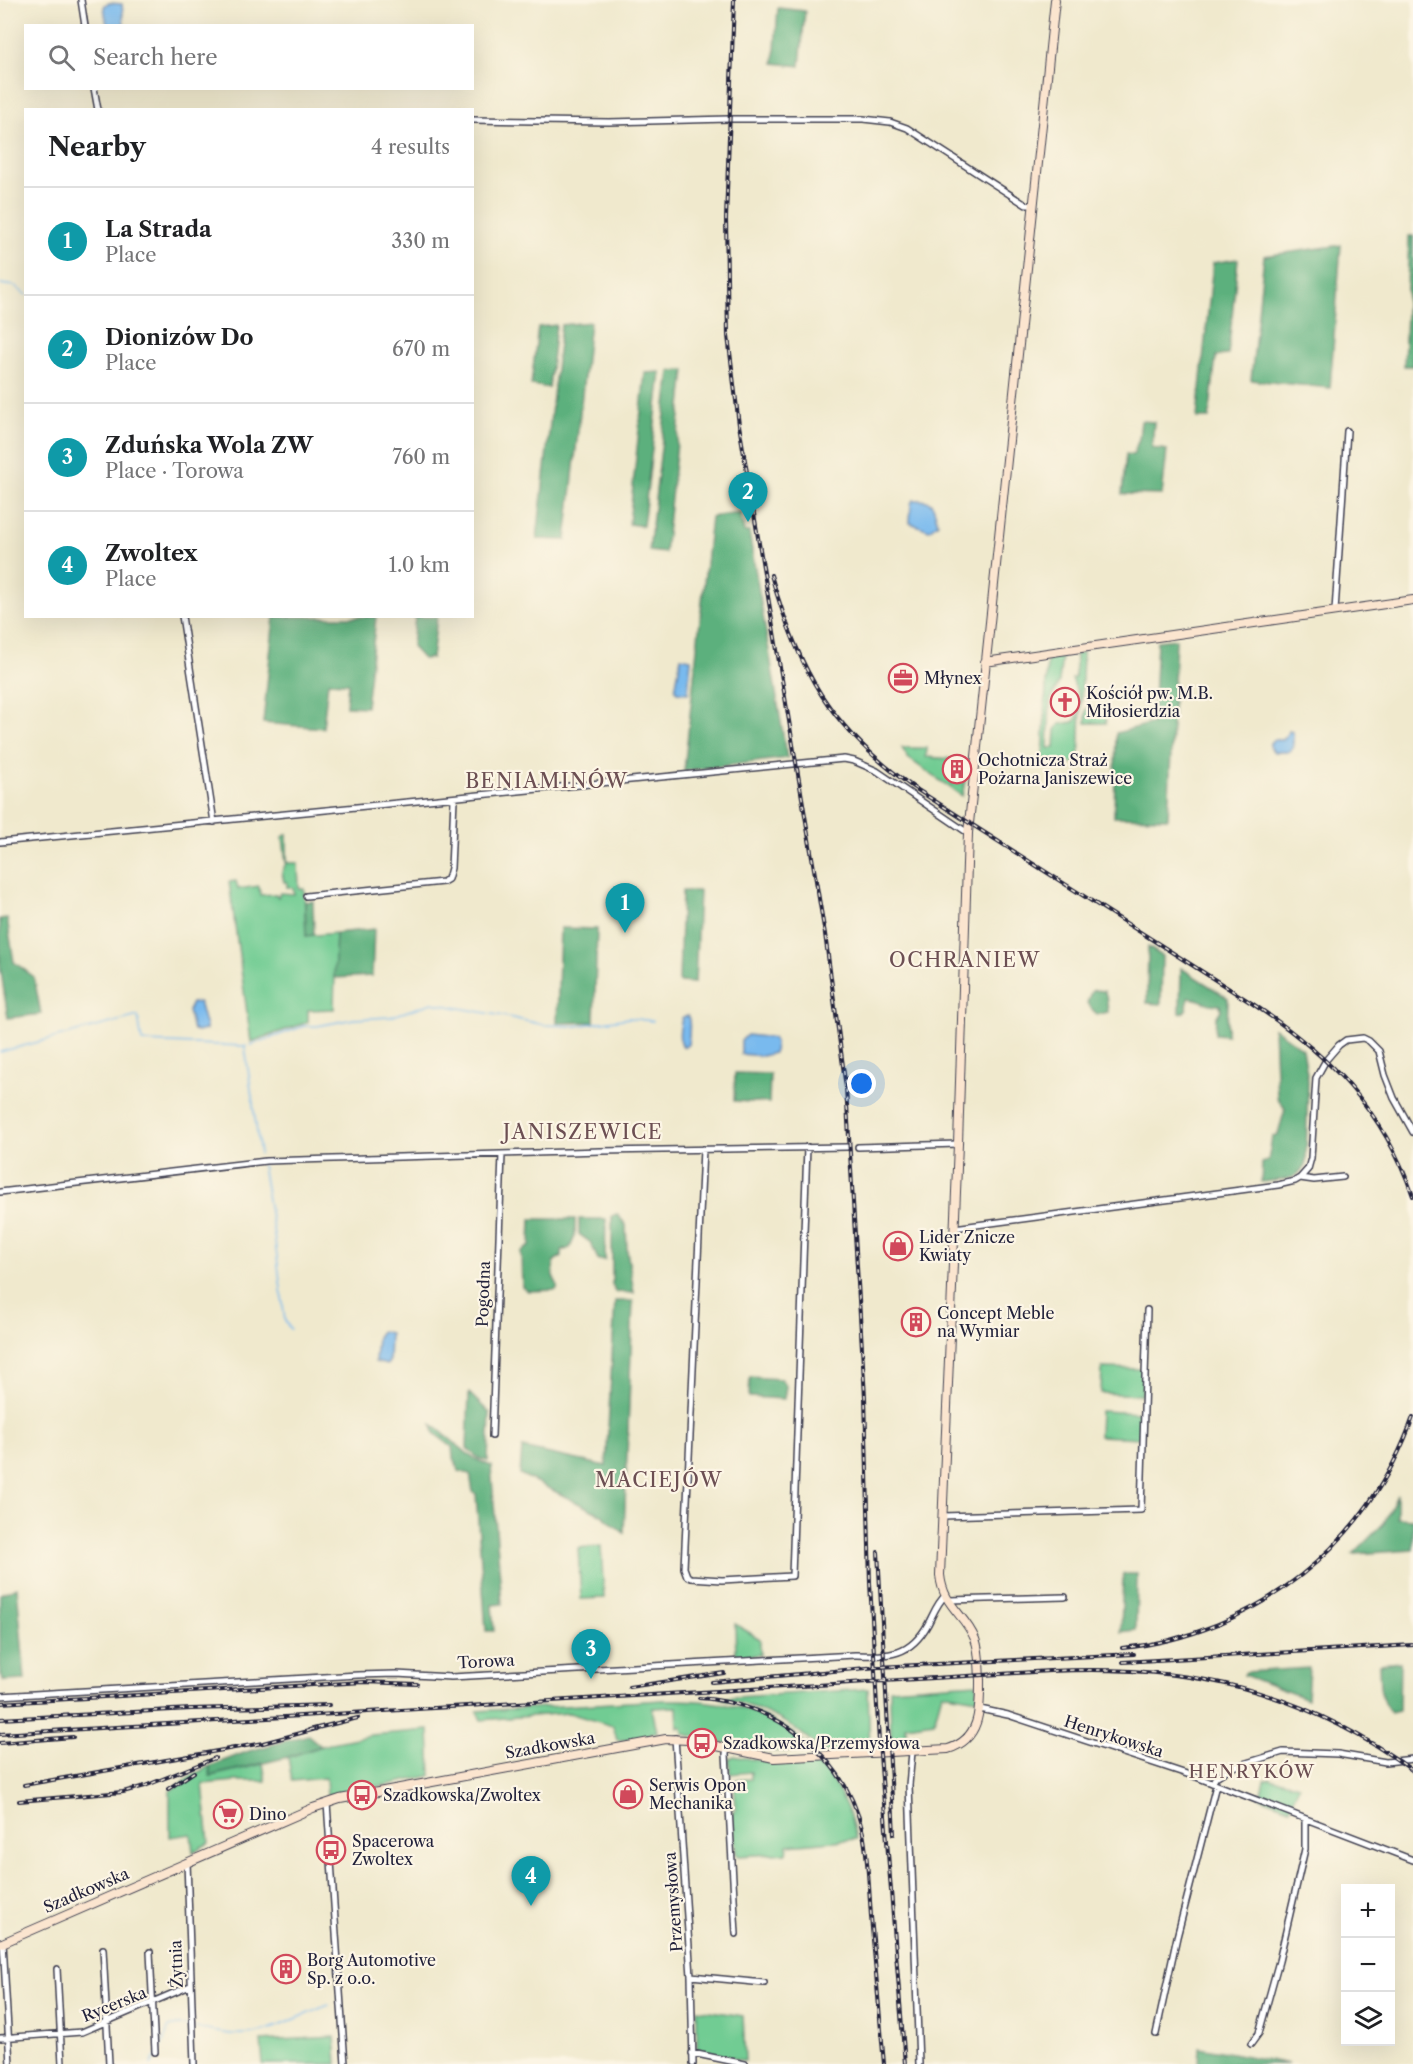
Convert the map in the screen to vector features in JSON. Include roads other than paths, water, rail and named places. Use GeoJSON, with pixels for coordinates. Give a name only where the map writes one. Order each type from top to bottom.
{"type":"FeatureCollection","features":[{"type":"Feature","properties":{"kind":"street"},"geometry":{"type":"LineString","coordinates":[[81,0],[85,24]]}},
{"type":"Feature","properties":{"kind":"street"},"geometry":{"type":"LineString","coordinates":[[1055,0],[968,832],[940,1575],[945,1595],[1065,1597]]}},
{"type":"Feature","properties":{"kind":"street"},"geometry":{"type":"LineString","coordinates":[[94,90],[98,108]]}},
{"type":"Feature","properties":{"kind":"street"},"geometry":{"type":"LineString","coordinates":[[474,120],[609,122],[834,119],[890,122],[913,131],[1026,205],[1034,206]]}},
{"type":"Feature","properties":{"kind":"street"},"geometry":{"type":"LineString","coordinates":[[1335,611],[1347,431]]}},
{"type":"Feature","properties":{"kind":"street"},"geometry":{"type":"LineString","coordinates":[[985,662],[1413,600]]}},
{"type":"Feature","properties":{"kind":"street"},"geometry":{"type":"LineString","coordinates":[[182,618],[214,822]]}},
{"type":"Feature","properties":{"kind":"street"},"geometry":{"type":"LineString","coordinates":[[0,842],[844,759],[877,771],[968,832]]}},
{"type":"Feature","properties":{"kind":"street"},"geometry":{"type":"LineString","coordinates":[[306,896],[443,882],[448,879],[451,868],[454,799]]}},
{"type":"Feature","properties":{"kind":"street"},"geometry":{"type":"LineString","coordinates":[[1300,1178],[1308,1169],[1311,1158],[1317,1073],[1339,1045],[1346,1040],[1363,1038],[1379,1051],[1394,1098],[1413,1132]]}},
{"type":"Feature","properties":{"kind":"street"},"geometry":{"type":"LineString","coordinates":[[858,1147],[958,1144]]}},
{"type":"Feature","properties":{"kind":"street"},"geometry":{"type":"LineString","coordinates":[[703,1149],[684,1568],[687,1576],[691,1578],[723,1580],[792,1576],[807,1148]]}},
{"type":"Feature","properties":{"kind":"street"},"geometry":{"type":"LineString","coordinates":[[0,1192],[266,1161],[703,1149],[847,1148]]}},
{"type":"Feature","properties":{"kind":"street","name":"Pogodna"},"geometry":{"type":"LineString","coordinates":[[492,1436],[501,1154]]}},
{"type":"Feature","properties":{"kind":"street"},"geometry":{"type":"LineString","coordinates":[[954,1228],[1278,1185],[1300,1178],[1314,1180],[1343,1177]]}},
{"type":"Feature","properties":{"kind":"street"},"geometry":{"type":"LineString","coordinates":[[943,1516],[1141,1510],[1147,1310]]}},
{"type":"Feature","properties":{"kind":"street","name":"Torowa"},"geometry":{"type":"LineString","coordinates":[[0,1696],[358,1675],[471,1676],[855,1654],[879,1655],[903,1651],[915,1642],[923,1633],[945,1595]]}},
{"type":"Feature","properties":{"kind":"street","name":"Szadkowska"},"geometry":{"type":"LineString","coordinates":[[2,1943],[327,1803],[362,1795],[675,1738],[774,1758],[948,1749],[962,1743],[975,1727],[980,1709],[977,1644],[968,1626],[945,1595]]}},
{"type":"Feature","properties":{"kind":"street","name":"Henrykowska"},"geometry":{"type":"LineString","coordinates":[[980,1709],[1008,1715],[1214,1784],[1413,1860]]}},
{"type":"Feature","properties":{"kind":"street","name":"Przemysłowa"},"geometry":{"type":"LineString","coordinates":[[675,1738],[691,1976],[693,2064]]}},
{"type":"Feature","properties":{"kind":"street"},"geometry":{"type":"LineString","coordinates":[[727,1748],[736,1934]]}},
{"type":"Feature","properties":{"kind":"street"},"geometry":{"type":"LineString","coordinates":[[912,1752],[909,1785],[919,2064]]}},
{"type":"Feature","properties":{"kind":"street"},"geometry":{"type":"LineString","coordinates":[[1156,2034],[1216,1777],[1230,1768],[1283,1752],[1338,1754],[1386,1762],[1413,1759]]}},
{"type":"Feature","properties":{"kind":"street"},"geometry":{"type":"LineString","coordinates":[[327,1803],[345,2064]]}},
{"type":"Feature","properties":{"kind":"street"},"geometry":{"type":"LineString","coordinates":[[1251,2044],[1259,2033],[1279,1961],[1305,1849],[1305,1818]]}},
{"type":"Feature","properties":{"kind":"street","name":"Żytnia"},"geometry":{"type":"LineString","coordinates":[[187,1862],[194,2064]]}},
{"type":"Feature","properties":{"kind":"street"},"geometry":{"type":"LineString","coordinates":[[2,1943],[10,2064]]}},
{"type":"Feature","properties":{"kind":"street"},"geometry":{"type":"LineString","coordinates":[[103,1948],[109,2064]]}},
{"type":"Feature","properties":{"kind":"street"},"geometry":{"type":"LineString","coordinates":[[150,1952],[155,2052]]}},
{"type":"Feature","properties":{"kind":"street"},"geometry":{"type":"LineString","coordinates":[[57,1969],[62,2064]]}},
{"type":"Feature","properties":{"kind":"street"},"geometry":{"type":"LineString","coordinates":[[691,1976],[764,1983]]}},
{"type":"Feature","properties":{"kind":"street","name":"Rycerska"},"geometry":{"type":"LineString","coordinates":[[0,2038],[82,2032],[190,1986]]}},
{"type":"Feature","properties":{"kind":"street"},"geometry":{"type":"LineString","coordinates":[[692,2053],[745,2064]]}},
{"type":"Feature","properties":{"kind":"water"},"geometry":{"type":"Polygon","coordinates":[[[122,4],[124,24],[107,24],[105,5],[122,4]]]}},
{"type":"Feature","properties":{"kind":"water"},"geometry":{"type":"Polygon","coordinates":[[[913,500],[926,500],[934,507],[938,523],[929,530],[910,523],[913,500]]]}},
{"type":"Feature","properties":{"kind":"water"},"geometry":{"type":"Polygon","coordinates":[[[681,657],[691,659],[688,693],[675,690],[681,657]]]}},
{"type":"Feature","properties":{"kind":"water"},"geometry":{"type":"Polygon","coordinates":[[[1289,731],[1293,732],[1293,748],[1288,752],[1274,752],[1270,743],[1273,740],[1283,740],[1289,731]]]}},
{"type":"Feature","properties":{"kind":"water"},"geometry":{"type":"Polygon","coordinates":[[[199,1002],[206,1030],[197,1032],[193,1030],[188,1011],[192,1003],[199,1002]]]}},
{"type":"Feature","properties":{"kind":"water"},"geometry":{"type":"Polygon","coordinates":[[[688,1016],[690,1030],[688,1045],[683,1047],[679,1033],[682,1018],[688,1016]]]}},
{"type":"Feature","properties":{"kind":"water"},"geometry":{"type":"Polygon","coordinates":[[[747,1035],[773,1038],[774,1053],[762,1056],[741,1054],[741,1041],[747,1035]]]}},
{"type":"Feature","properties":{"kind":"water"},"geometry":{"type":"Polygon","coordinates":[[[381,1331],[390,1333],[387,1365],[375,1362],[377,1337],[381,1331]]]}},
{"type":"Feature","properties":{"kind":"waterway"},"geometry":{"type":"LineString","coordinates":[[0,284],[15,286],[24,293]]}},
{"type":"Feature","properties":{"kind":"waterway"},"geometry":{"type":"LineString","coordinates":[[251,1045],[304,1026],[390,1017],[432,1003],[545,1025],[576,1026],[629,1018],[653,1021]]}},
{"type":"Feature","properties":{"kind":"waterway"},"geometry":{"type":"LineString","coordinates":[[0,1052],[138,1016],[142,1042],[246,1046]]}},
{"type":"Feature","properties":{"kind":"waterway"},"geometry":{"type":"LineString","coordinates":[[245,1047],[260,1154]]}},
{"type":"Feature","properties":{"kind":"waterway"},"geometry":{"type":"LineString","coordinates":[[262,1165],[285,1321],[290,1329]]}},
{"type":"Feature","properties":{"kind":"waterway"},"geometry":{"type":"LineString","coordinates":[[195,2028],[232,2034],[257,2032],[282,2025],[329,2005]]}},
{"type":"Feature","properties":{"kind":"waterway"},"geometry":{"type":"LineString","coordinates":[[151,2064],[160,2050],[169,2027],[178,2025],[190,2027]]}},
{"type":"Feature","properties":{"kind":"railway"},"geometry":{"type":"LineString","coordinates":[[734,0],[726,219],[728,336],[739,425],[825,934],[846,1088],[865,1397],[870,1583],[879,1742],[905,2064]]}},
{"type":"Feature","properties":{"kind":"railway"},"geometry":{"type":"LineString","coordinates":[[771,575],[793,640],[806,669],[821,695],[860,742],[884,765],[913,787],[1253,1004],[1306,1043],[1350,1086],[1369,1110],[1401,1165],[1413,1196]]}},
{"type":"Feature","properties":{"kind":"railway"},"geometry":{"type":"LineString","coordinates":[[1122,1648],[1171,1640],[1217,1624],[1261,1603],[1301,1575],[1337,1542],[1368,1505],[1393,1463],[1413,1417]]}},
{"type":"Feature","properties":{"kind":"railway"},"geometry":{"type":"LineString","coordinates":[[878,1552],[894,1834]]}},
{"type":"Feature","properties":{"kind":"railway"},"geometry":{"type":"LineString","coordinates":[[1123,1662],[1413,1645]]}},
{"type":"Feature","properties":{"kind":"railway"},"geometry":{"type":"LineString","coordinates":[[712,1682],[878,1667],[1134,1654]]}},
{"type":"Feature","properties":{"kind":"railway"},"geometry":{"type":"LineString","coordinates":[[0,1734],[1050,1671],[1100,1670],[1148,1672],[1195,1678],[1285,1701],[1329,1720],[1371,1743],[1413,1771]]}},
{"type":"Feature","properties":{"kind":"railway"},"geometry":{"type":"LineString","coordinates":[[629,1687],[724,1673]]}},
{"type":"Feature","properties":{"kind":"railway"},"geometry":{"type":"LineString","coordinates":[[0,1703],[364,1682],[417,1684]]}},
{"type":"Feature","properties":{"kind":"railway"},"geometry":{"type":"LineString","coordinates":[[699,1698],[727,1702],[755,1710],[780,1722],[804,1738],[824,1757],[841,1780],[854,1805],[863,1833],[867,1856],[884,2064]]}},
{"type":"Feature","properties":{"kind":"railway"},"geometry":{"type":"LineString","coordinates":[[0,1719],[191,1709],[329,1705]]}},
{"type":"Feature","properties":{"kind":"railway"},"geometry":{"type":"LineString","coordinates":[[309,1730],[358,1718]]}},
{"type":"Feature","properties":{"kind":"railway"},"geometry":{"type":"LineString","coordinates":[[24,1785],[263,1743],[316,1729]]}},
{"type":"Feature","properties":{"kind":"railway"},"geometry":{"type":"LineString","coordinates":[[0,1743],[73,1737]]}},
{"type":"Feature","properties":{"kind":"railway"},"geometry":{"type":"LineString","coordinates":[[19,1801],[123,1792],[145,1786],[215,1758]]}},
{"type":"Feature","properties":{"kind":"railway"},"geometry":{"type":"LineString","coordinates":[[168,1789],[194,1772]]}},
{"type":"Feature","properties":{"kind":"place","name":"Dionizów Do"},"geometry":{"type":"Point","coordinates":[748,522]}},
{"type":"Feature","properties":{"kind":"place","name":"Młynex"},"geometry":{"type":"Point","coordinates":[903,678]}},
{"type":"Feature","properties":{"kind":"place","name":"Kościół pw. M.B. Miłosierdzia"},"geometry":{"type":"Point","coordinates":[1065,702]}},
{"type":"Feature","properties":{"kind":"place","name":"Ochotnicza Straż Pożarna Janiszewice"},"geometry":{"type":"Point","coordinates":[957,769]}},
{"type":"Feature","properties":{"kind":"place","name":"La Strada"},"geometry":{"type":"Point","coordinates":[625,933]}},
{"type":"Feature","properties":{"kind":"place","name":"Lider Znicze Kwiaty"},"geometry":{"type":"Point","coordinates":[898,1246]}},
{"type":"Feature","properties":{"kind":"place","name":"Concept Meble na Wymiar"},"geometry":{"type":"Point","coordinates":[916,1322]}},
{"type":"Feature","properties":{"kind":"place","name":"Zduńska Wola ZW"},"geometry":{"type":"Point","coordinates":[591,1679]}},
{"type":"Feature","properties":{"kind":"place","name":"Szadkowska/Przemysłowa"},"geometry":{"type":"Point","coordinates":[702,1743]}},
{"type":"Feature","properties":{"kind":"place","name":"Serwis Opon Mechanika"},"geometry":{"type":"Point","coordinates":[628,1794]}},
{"type":"Feature","properties":{"kind":"place","name":"Szadkowska/Zwoltex"},"geometry":{"type":"Point","coordinates":[362,1795]}},
{"type":"Feature","properties":{"kind":"place","name":"Dino"},"geometry":{"type":"Point","coordinates":[228,1814]}},
{"type":"Feature","properties":{"kind":"place","name":"Spacerowa Zwoltex"},"geometry":{"type":"Point","coordinates":[331,1850]}},
{"type":"Feature","properties":{"kind":"place","name":"Zwoltex"},"geometry":{"type":"Point","coordinates":[531,1906]}},
{"type":"Feature","properties":{"kind":"place","name":"Borg Automotive Sp. z o.o."},"geometry":{"type":"Point","coordinates":[286,1969]}},
{"type":"Feature","properties":{"kind":"district","name":"BENIAMINÓW"},"geometry":{"type":"Point","coordinates":[547,781]}},
{"type":"Feature","properties":{"kind":"district","name":"OCHRANIEW"},"geometry":{"type":"Point","coordinates":[965,960]}},
{"type":"Feature","properties":{"kind":"district","name":"JANISZEWICE"},"geometry":{"type":"Point","coordinates":[583,1132]}},
{"type":"Feature","properties":{"kind":"district","name":"MACIEJÓW"},"geometry":{"type":"Point","coordinates":[659,1480]}},
{"type":"Feature","properties":{"kind":"district","name":"HENRYKÓW"},"geometry":{"type":"Point","coordinates":[1252,1772]}}]}
